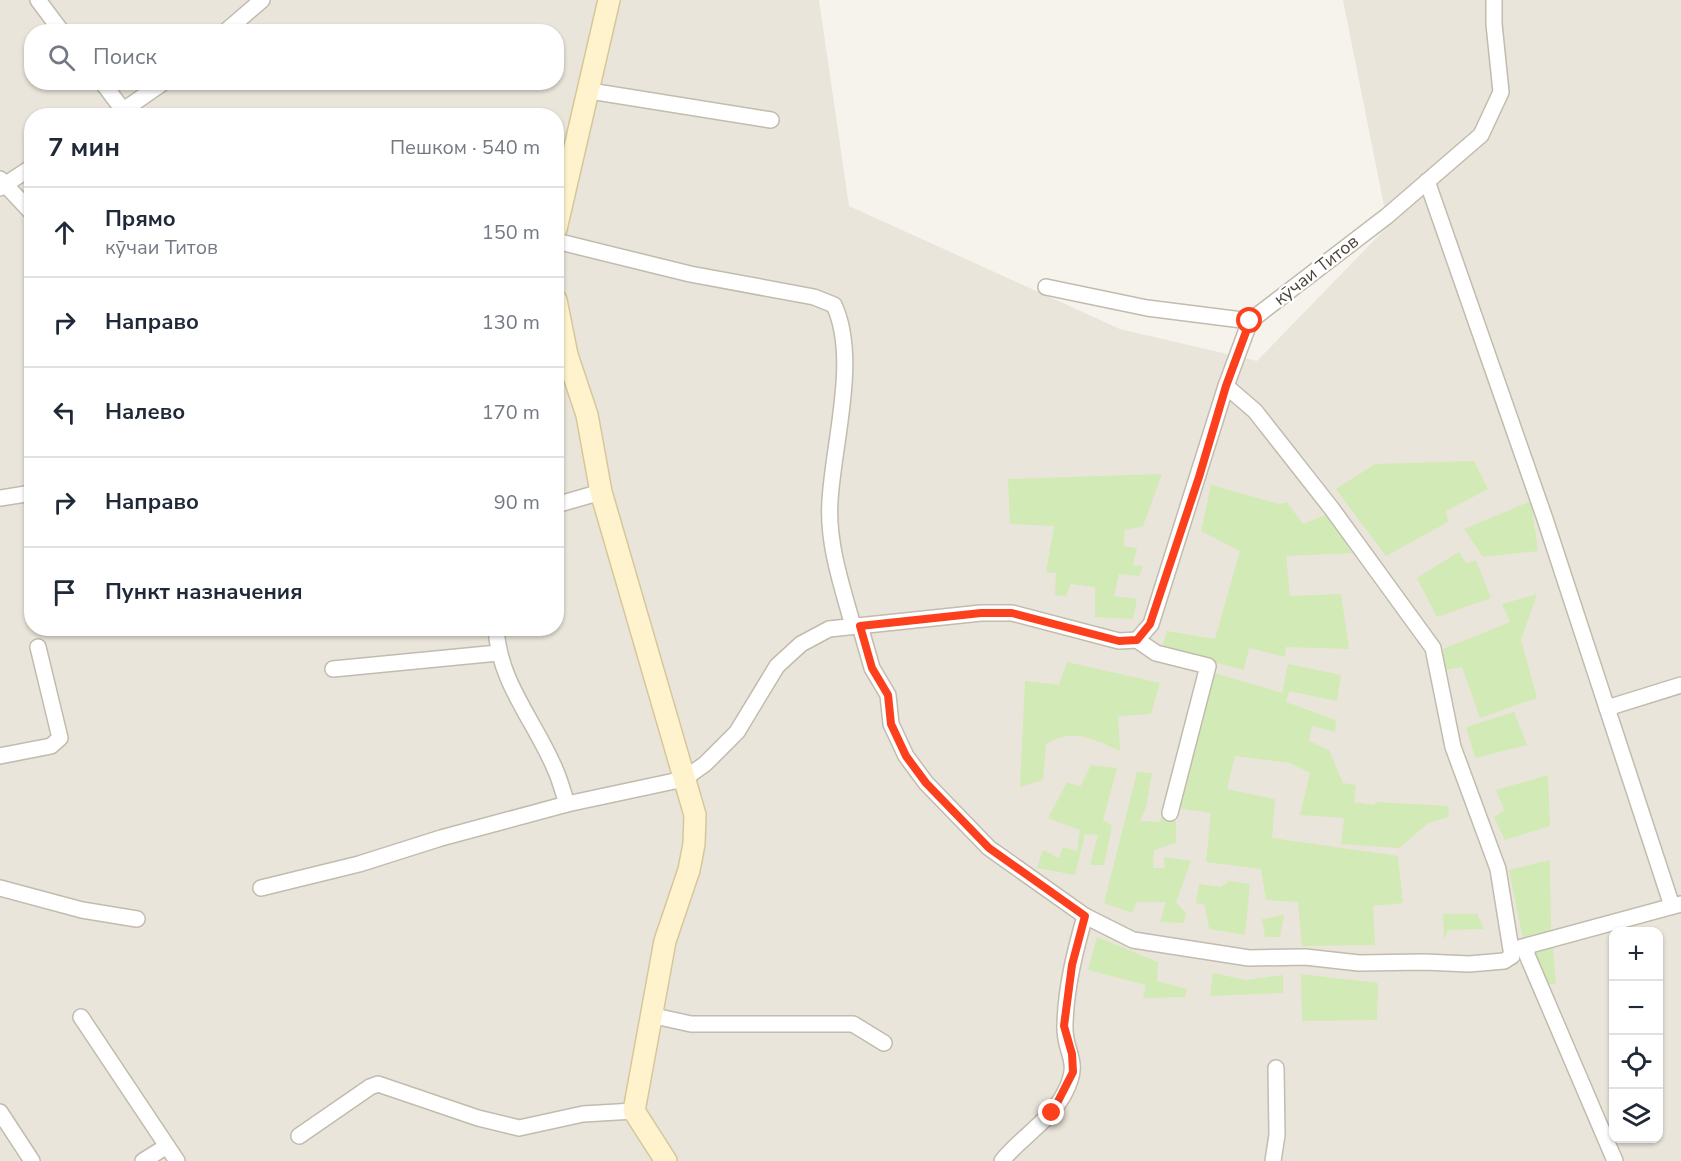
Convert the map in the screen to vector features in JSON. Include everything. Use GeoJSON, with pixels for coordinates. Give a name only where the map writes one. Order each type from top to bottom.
{"type":"FeatureCollection","features":[{"type":"Feature","properties":{"kind":"street"},"geometry":{"type":"LineString","coordinates":[[38,0],[56,24]]}},
{"type":"Feature","properties":{"kind":"street"},"geometry":{"type":"LineString","coordinates":[[234,24],[262,0]]}},
{"type":"Feature","properties":{"kind":"street"},"geometry":{"type":"LineString","coordinates":[[564,197],[609,0]]}},
{"type":"Feature","properties":{"kind":"street","name":"кӯчаи Титов"},"geometry":{"type":"LineString","coordinates":[[1250,321],[1427,181],[1481,135],[1501,92],[1494,0]]}},
{"type":"Feature","properties":{"kind":"street"},"geometry":{"type":"LineString","coordinates":[[106,90],[116,108]]}},
{"type":"Feature","properties":{"kind":"street"},"geometry":{"type":"LineString","coordinates":[[126,108],[152,90]]}},
{"type":"Feature","properties":{"kind":"street"},"geometry":{"type":"LineString","coordinates":[[590,91],[771,120]]}},
{"type":"Feature","properties":{"kind":"street"},"geometry":{"type":"LineString","coordinates":[[24,172],[2,184],[24,205]]}},
{"type":"Feature","properties":{"kind":"street"},"geometry":{"type":"LineString","coordinates":[[564,243],[690,274],[814,297],[834,305],[839,315],[844,362],[842,408],[830,502],[833,551],[872,668],[888,695],[891,724],[906,756],[926,783],[989,848],[1085,916],[1134,940],[1249,958],[1305,957],[1359,963],[1468,964],[1504,961],[1520,948],[1676,905],[1427,181]]}},
{"type":"Feature","properties":{"kind":"street"},"geometry":{"type":"LineString","coordinates":[[1046,287],[1147,308],[1250,321],[1226,386],[1199,477],[1150,624],[1137,640]]}},
{"type":"Feature","properties":{"kind":"street"},"geometry":{"type":"LineString","coordinates":[[564,340],[586,415],[601,492],[695,815],[694,843],[689,870],[665,941],[634,1111],[666,1161]]}},
{"type":"Feature","properties":{"kind":"street"},"geometry":{"type":"LineString","coordinates":[[1226,386],[1255,411],[1332,509],[1433,648],[1454,747],[1498,869],[1520,948],[1527,956],[1615,1161]]}},
{"type":"Feature","properties":{"kind":"street"},"geometry":{"type":"LineString","coordinates":[[564,503],[601,492]]}},
{"type":"Feature","properties":{"kind":"street"},"geometry":{"type":"LineString","coordinates":[[0,498],[24,495]]}},
{"type":"Feature","properties":{"kind":"street"},"geometry":{"type":"LineString","coordinates":[[261,888],[359,864],[441,838],[567,804],[684,779],[705,764],[737,732],[777,666],[801,644],[828,629],[981,613],[1012,613],[1119,641],[1137,640],[1156,653],[1208,666],[1170,813]]}},
{"type":"Feature","properties":{"kind":"street"},"geometry":{"type":"LineString","coordinates":[[497,636],[498,653],[512,690],[555,768],[567,804]]}},
{"type":"Feature","properties":{"kind":"street"},"geometry":{"type":"LineString","coordinates":[[0,756],[51,746],[60,738],[38,647]]}},
{"type":"Feature","properties":{"kind":"street"},"geometry":{"type":"LineString","coordinates":[[333,669],[498,653]]}},
{"type":"Feature","properties":{"kind":"street"},"geometry":{"type":"LineString","coordinates":[[1607,708],[1681,685]]}},
{"type":"Feature","properties":{"kind":"street"},"geometry":{"type":"LineString","coordinates":[[0,888],[82,910],[137,919]]}},
{"type":"Feature","properties":{"kind":"street"},"geometry":{"type":"LineString","coordinates":[[1002,1161],[1052,1113],[1073,1072],[1072,1054],[1064,1026],[1072,965],[1085,916]]}},
{"type":"Feature","properties":{"kind":"street"},"geometry":{"type":"LineString","coordinates":[[650,1015],[692,1024],[853,1024],[884,1043]]}},
{"type":"Feature","properties":{"kind":"street"},"geometry":{"type":"LineString","coordinates":[[81,1017],[177,1161]]}},
{"type":"Feature","properties":{"kind":"street"},"geometry":{"type":"LineString","coordinates":[[1274,1161],[1277,1135],[1276,1068]]}},
{"type":"Feature","properties":{"kind":"street"},"geometry":{"type":"LineString","coordinates":[[299,1136],[370,1087],[378,1084],[478,1118],[519,1128],[583,1114],[634,1111]]}},
{"type":"Feature","properties":{"kind":"street"},"geometry":{"type":"LineString","coordinates":[[0,1112],[32,1161]]}},
{"type":"Feature","properties":{"kind":"street"},"geometry":{"type":"LineString","coordinates":[[143,1161],[166,1146]]}},
{"type":"Feature","properties":{"kind":"shaded area"},"geometry":{"type":"Polygon","coordinates":[[[0,0],[819,0],[849,206],[1120,329],[1257,361],[1388,226],[1343,0],[1681,0],[1681,1161],[0,1161],[0,0]]]}},
{"type":"Feature","properties":{"kind":"green space"},"geometry":{"type":"Polygon","coordinates":[[[1474,461],[1488,489],[1446,511],[1448,522],[1386,556],[1336,489],[1375,464],[1474,461]]]}},
{"type":"Feature","properties":{"kind":"green space"},"geometry":{"type":"Polygon","coordinates":[[[1162,474],[1143,526],[1125,530],[1123,546],[1137,548],[1133,565],[1143,566],[1139,576],[1119,574],[1114,596],[1137,599],[1133,619],[1095,617],[1095,587],[1071,584],[1066,596],[1055,595],[1056,573],[1046,572],[1054,526],[1010,524],[1008,479],[1162,474]]]}},
{"type":"Feature","properties":{"kind":"green space"},"geometry":{"type":"Polygon","coordinates":[[[1211,485],[1279,504],[1287,502],[1303,524],[1327,514],[1352,553],[1286,556],[1290,596],[1341,594],[1349,649],[1286,647],[1285,657],[1249,648],[1244,670],[1162,649],[1167,631],[1215,639],[1240,551],[1201,531],[1211,485]]]}},
{"type":"Feature","properties":{"kind":"green space"},"geometry":{"type":"Polygon","coordinates":[[[1531,501],[1538,551],[1483,557],[1464,529],[1531,501]]]}},
{"type":"Feature","properties":{"kind":"green space"},"geometry":{"type":"Polygon","coordinates":[[[1459,552],[1466,563],[1476,561],[1491,598],[1437,617],[1417,578],[1459,552]]]}},
{"type":"Feature","properties":{"kind":"green space"},"geometry":{"type":"Polygon","coordinates":[[[1537,594],[1521,640],[1537,698],[1480,718],[1462,667],[1446,670],[1443,649],[1510,622],[1502,604],[1537,594]]]}},
{"type":"Feature","properties":{"kind":"green space"},"geometry":{"type":"Polygon","coordinates":[[[1067,662],[1160,683],[1151,714],[1118,716],[1120,751],[1093,739],[1074,736],[1065,736],[1046,744],[1043,780],[1020,787],[1025,681],[1059,685],[1067,662]]]}},
{"type":"Feature","properties":{"kind":"green space"},"geometry":{"type":"Polygon","coordinates":[[[1288,664],[1341,675],[1337,701],[1289,691],[1286,702],[1336,720],[1335,732],[1312,726],[1309,741],[1329,750],[1343,783],[1356,785],[1354,802],[1374,805],[1377,802],[1448,806],[1449,817],[1428,823],[1399,848],[1341,844],[1344,818],[1300,815],[1310,773],[1290,763],[1235,756],[1227,789],[1275,799],[1272,838],[1398,856],[1403,903],[1373,906],[1375,945],[1302,946],[1298,902],[1266,900],[1261,869],[1206,862],[1211,813],[1177,808],[1211,672],[1282,693],[1288,664]]]}},
{"type":"Feature","properties":{"kind":"green space"},"geometry":{"type":"Polygon","coordinates":[[[1514,712],[1527,745],[1475,758],[1466,727],[1514,712]]]}},
{"type":"Feature","properties":{"kind":"green space"},"geometry":{"type":"Polygon","coordinates":[[[1091,765],[1117,768],[1103,820],[1112,825],[1104,865],[1090,865],[1098,835],[1085,834],[1075,875],[1037,868],[1043,850],[1059,858],[1063,847],[1077,851],[1080,830],[1048,818],[1067,782],[1080,787],[1091,765]]]}},
{"type":"Feature","properties":{"kind":"green space"},"geometry":{"type":"Polygon","coordinates":[[[1137,772],[1152,773],[1146,807],[1140,821],[1160,822],[1164,811],[1176,822],[1176,843],[1154,850],[1153,868],[1165,868],[1164,857],[1191,861],[1176,902],[1186,913],[1184,923],[1160,922],[1166,902],[1137,902],[1132,913],[1104,903],[1137,772]]]}},
{"type":"Feature","properties":{"kind":"green space"},"geometry":{"type":"Polygon","coordinates":[[[1548,775],[1550,826],[1505,840],[1494,817],[1504,810],[1496,790],[1548,775]]]}},
{"type":"Feature","properties":{"kind":"green space"},"geometry":{"type":"Polygon","coordinates":[[[1550,860],[1551,931],[1523,939],[1509,870],[1550,860]]]}},
{"type":"Feature","properties":{"kind":"green space"},"geometry":{"type":"Polygon","coordinates":[[[1229,881],[1250,884],[1245,935],[1209,929],[1205,905],[1196,903],[1199,884],[1221,887],[1229,881]]]}},
{"type":"Feature","properties":{"kind":"green space"},"geometry":{"type":"Polygon","coordinates":[[[1443,914],[1477,914],[1484,929],[1448,930],[1444,940],[1443,914]]]}},
{"type":"Feature","properties":{"kind":"green space"},"geometry":{"type":"Polygon","coordinates":[[[1284,915],[1280,937],[1265,937],[1262,919],[1284,915]]]}},
{"type":"Feature","properties":{"kind":"green space"},"geometry":{"type":"Polygon","coordinates":[[[1097,937],[1158,962],[1157,981],[1187,989],[1185,997],[1143,998],[1146,985],[1088,970],[1097,937]]]}},
{"type":"Feature","properties":{"kind":"green space"},"geometry":{"type":"Polygon","coordinates":[[[1552,937],[1556,984],[1544,984],[1518,946],[1552,937]]]}},
{"type":"Feature","properties":{"kind":"green space"},"geometry":{"type":"Polygon","coordinates":[[[1213,973],[1246,980],[1283,975],[1283,993],[1210,996],[1213,973]]]}},
{"type":"Feature","properties":{"kind":"green space"},"geometry":{"type":"Polygon","coordinates":[[[1301,974],[1378,983],[1377,1020],[1302,1021],[1301,974]]]}},
{"type":"Feature","properties":{"kind":"route"},"geometry":{"type":"LineString","coordinates":[[1052,1113],[1065,1093],[1073,1072],[1072,1054],[1064,1026],[1072,965],[1085,916],[1031,880],[989,848],[926,783],[906,756],[891,724],[888,695],[872,668],[860,626],[981,613],[1012,613],[1119,641],[1137,640],[1150,624],[1199,477],[1226,386],[1250,321]]}}]}
